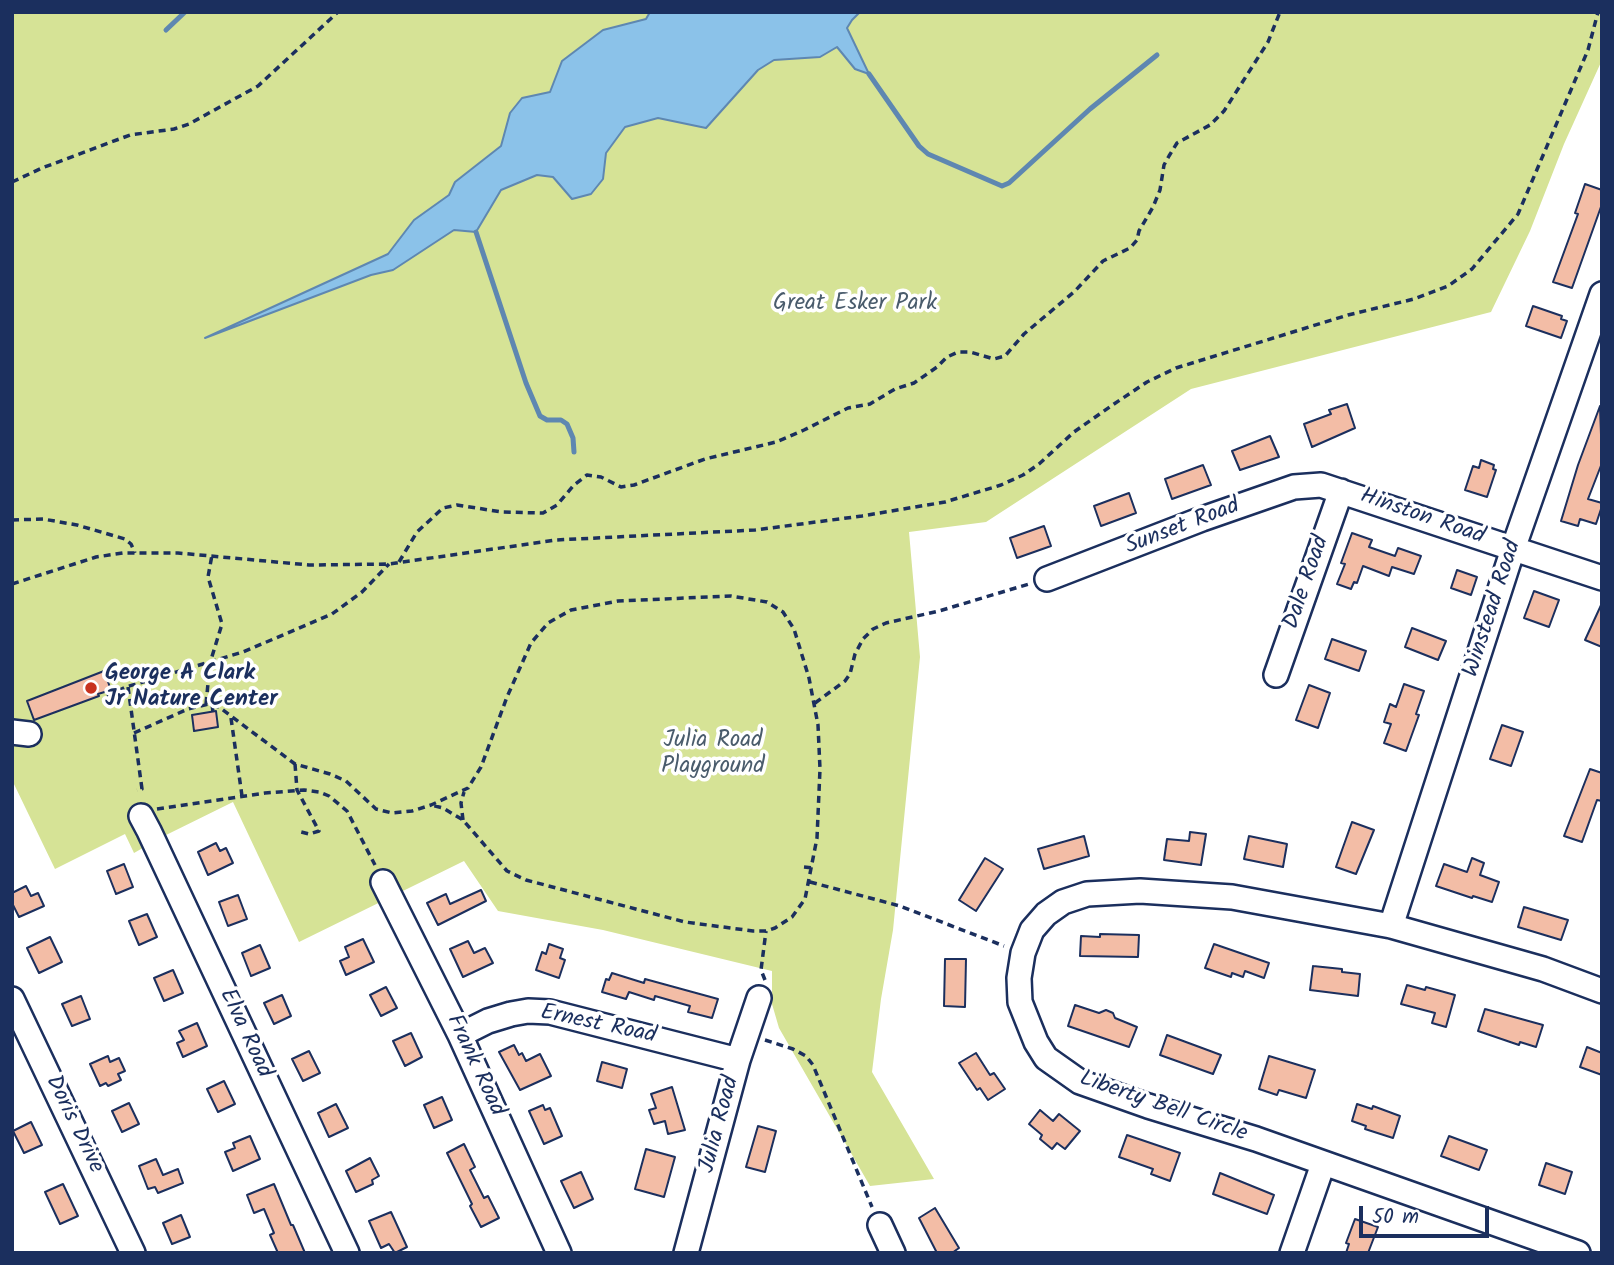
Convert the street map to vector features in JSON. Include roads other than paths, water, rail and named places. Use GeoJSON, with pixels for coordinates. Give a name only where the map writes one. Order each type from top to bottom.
{"type":"FeatureCollection","features":[{"type":"Feature","properties":{"kind":"street","name":"Winstead Road"},"geometry":{"type":"LineString","coordinates":[[1391,926],[1513,549],[1602,294]]}},
{"type":"Feature","properties":{"kind":"street","name":"Sunset Road"},"geometry":{"type":"LineString","coordinates":[[1047,579],[1294,486],[1331,488]]}},
{"type":"Feature","properties":{"kind":"street","name":"Hinston Road"},"geometry":{"type":"LineString","coordinates":[[1331,488],[1602,578]]}},
{"type":"Feature","properties":{"kind":"street","name":"Dale Road"},"geometry":{"type":"LineString","coordinates":[[1276,676],[1331,488]]}},
{"type":"Feature","properties":{"kind":"street","name":"Elva Road"},"geometry":{"type":"LineString","coordinates":[[144,813],[149,831],[347,1253]]}},
{"type":"Feature","properties":{"kind":"street","name":"Frank Road"},"geometry":{"type":"LineString","coordinates":[[383,883],[460,1035],[559,1253]]}},
{"type":"Feature","properties":{"kind":"street","name":"Liberty Bell Circle"},"geometry":{"type":"LineString","coordinates":[[1578,1253],[1255,1139],[1110,1094],[1080,1082],[1046,1058],[1028,1027],[1020,1002],[1019,978],[1023,953],[1032,930],[1046,914],[1063,902],[1087,894],[1117,891],[1232,897],[1391,926],[1543,969],[1602,991]]}},
{"type":"Feature","properties":{"kind":"street","name":"Julia Road"},"geometry":{"type":"LineString","coordinates":[[686,1253],[738,1060],[762,990]]}},
{"type":"Feature","properties":{"kind":"street","name":"Doris Drive"},"geometry":{"type":"LineString","coordinates":[[12,999],[133,1253]]}},
{"type":"Feature","properties":{"kind":"street","name":"Ernest Road"},"geometry":{"type":"LineString","coordinates":[[460,1035],[488,1021],[511,1014],[528,1011],[550,1012],[738,1060]]}},
{"type":"Feature","properties":{"kind":"street"},"geometry":{"type":"LineString","coordinates":[[1292,1253],[1323,1164]]}},
{"type":"Feature","properties":{"kind":"street"},"geometry":{"type":"LineString","coordinates":[[880,1225],[893,1253]]}},
{"type":"Feature","properties":{"kind":"water"},"geometry":{"type":"Polygon","coordinates":[[[650,12],[860,12],[847,28],[869,74],[855,69],[837,47],[820,57],[774,60],[758,70],[706,128],[658,118],[625,127],[606,153],[603,179],[591,194],[572,199],[553,177],[537,175],[501,190],[476,232],[454,230],[393,270],[371,275],[205,338],[388,254],[414,220],[449,195],[455,182],[501,146],[510,113],[522,98],[550,92],[562,61],[603,30],[646,19],[650,12]]]}},
{"type":"Feature","properties":{"kind":"waterway"},"geometry":{"type":"LineString","coordinates":[[166,30],[185,12]]}},
{"type":"Feature","properties":{"kind":"waterway"},"geometry":{"type":"LineString","coordinates":[[869,74],[919,146],[928,154],[1002,186],[1009,183],[1090,109],[1157,55]]}},
{"type":"Feature","properties":{"kind":"waterway"},"geometry":{"type":"LineString","coordinates":[[476,232],[526,383],[540,416],[547,420],[561,420],[567,424],[573,438],[574,452]]}},
{"type":"Feature","properties":{"kind":"place","name":"George A Clark Jr Nature Center"},"geometry":{"type":"Point","coordinates":[91,688]}},
{"type":"Feature","properties":{"kind":"park label","name":"Great Esker Park"},"geometry":{"type":"Point","coordinates":[855,305]}},
{"type":"Feature","properties":{"kind":"park label","name":"Julia Road Playground"},"geometry":{"type":"Point","coordinates":[713,755]}}]}
